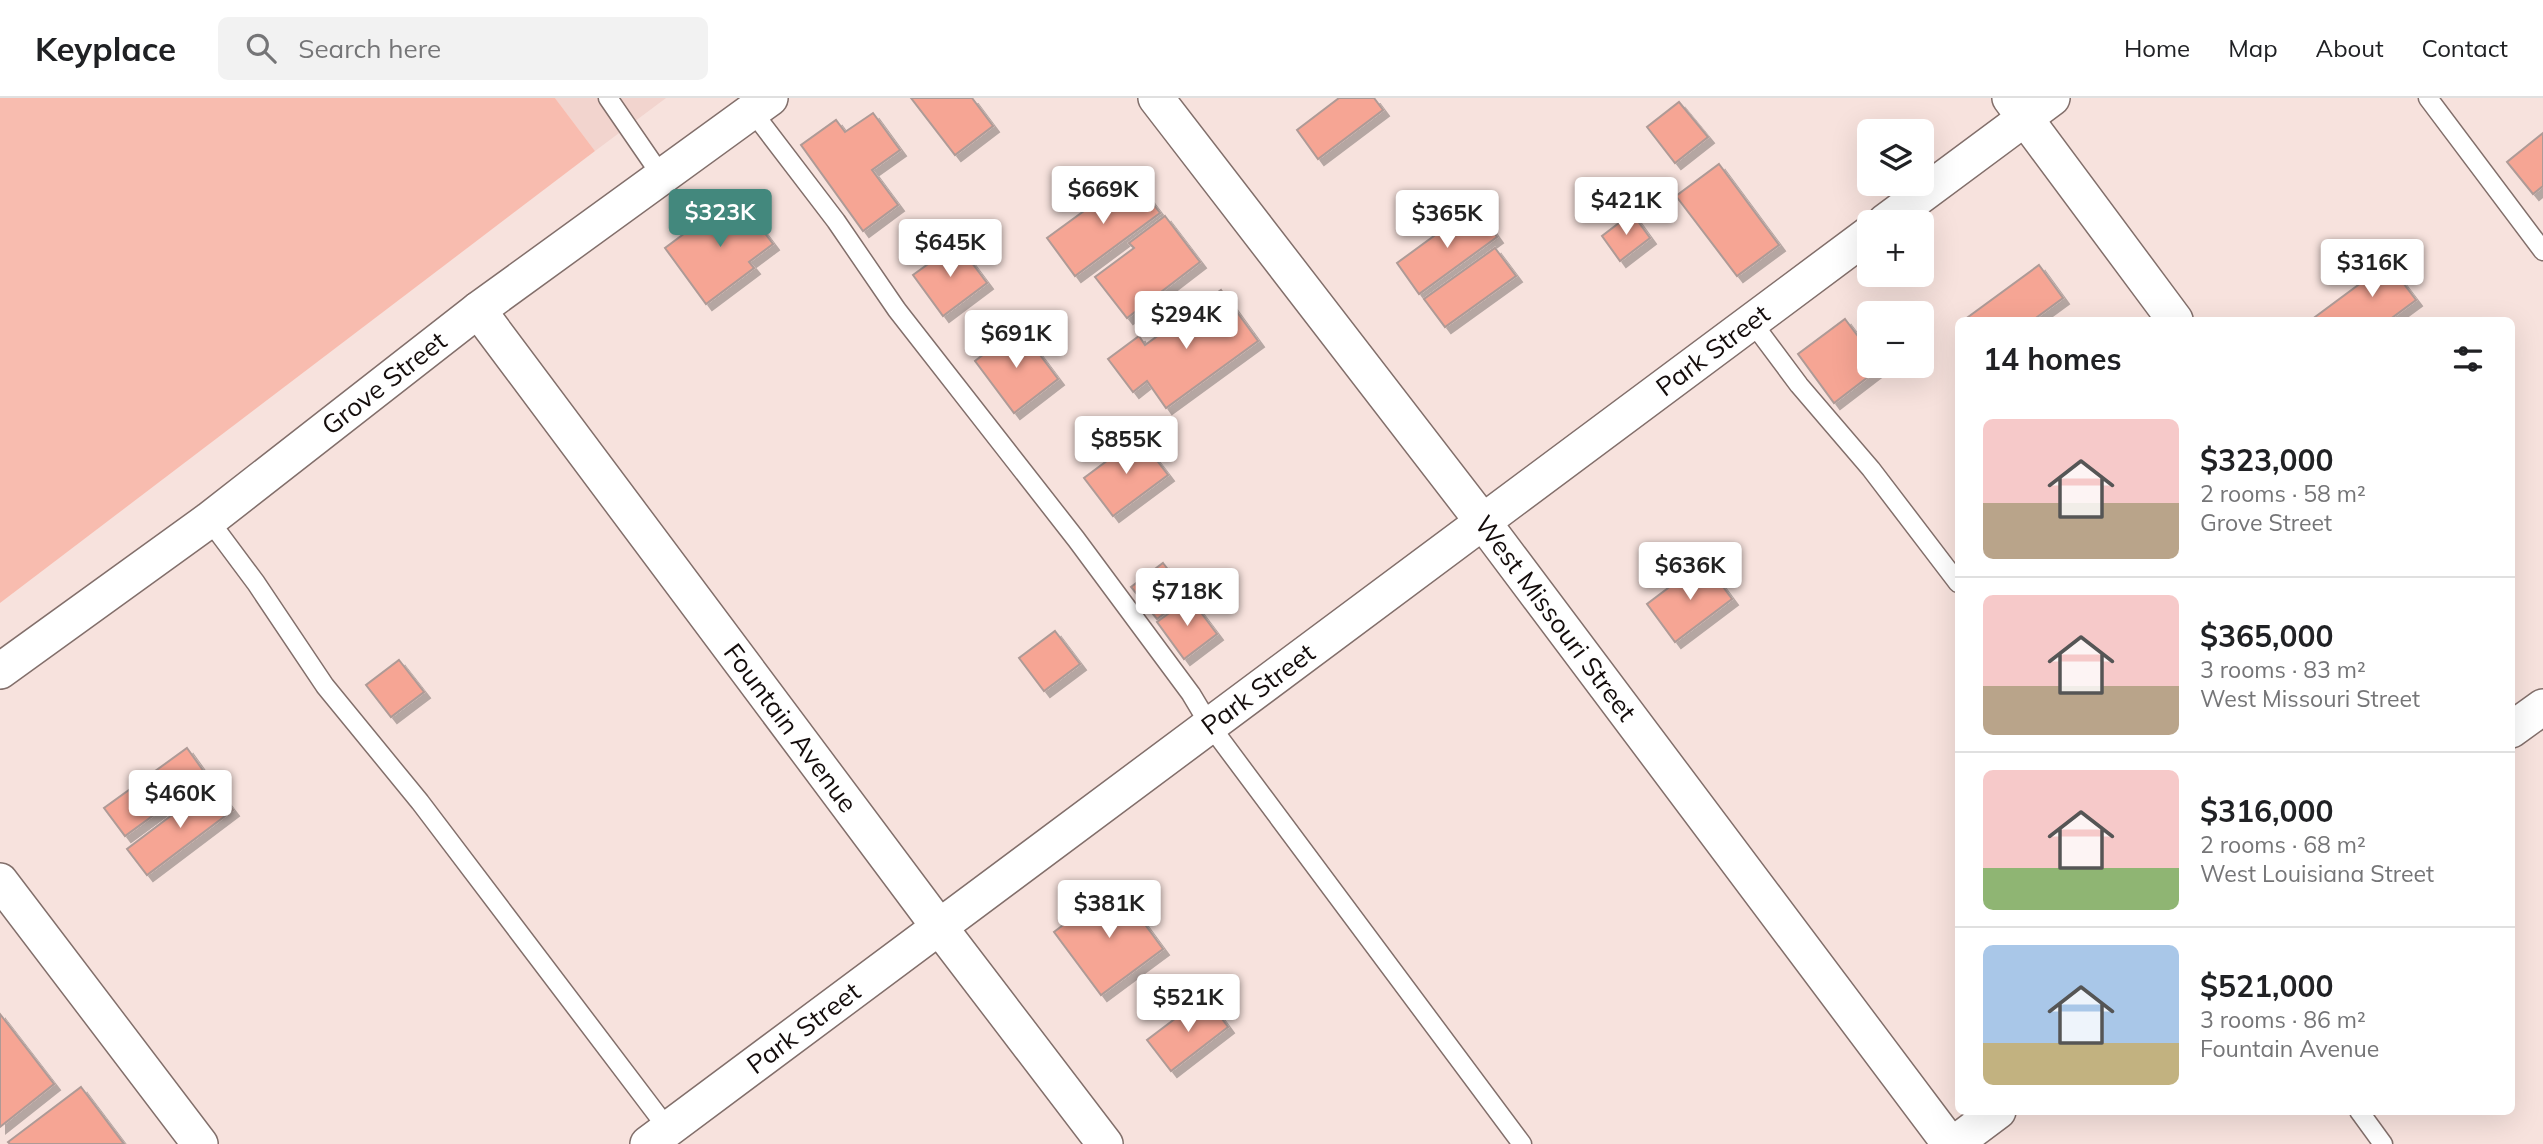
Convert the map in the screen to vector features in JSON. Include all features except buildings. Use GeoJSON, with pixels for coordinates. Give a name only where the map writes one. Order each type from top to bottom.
{"type":"FeatureCollection","features":[{"type":"Feature","properties":{"kind":"street","name":"West Missouri Street"},"geometry":{"type":"LineString","coordinates":[[1156,98],[1483,522],[1952,1144]]}},
{"type":"Feature","properties":{"kind":"street","name":"Grove Street"},"geometry":{"type":"LineString","coordinates":[[0,671],[209,520],[478,310],[663,178],[761,104]]}},
{"type":"Feature","properties":{"kind":"street"},"geometry":{"type":"LineString","coordinates":[[1900,210],[2029,105],[2173,317]]}},
{"type":"Feature","properties":{"kind":"street","name":"Park Street"},"geometry":{"type":"LineString","coordinates":[[658,1136],[1857,243]]}},
{"type":"Feature","properties":{"kind":"street","name":"Fountain Avenue"},"geometry":{"type":"LineString","coordinates":[[478,310],[1105,1144]]}},
{"type":"Feature","properties":{"kind":"street"},"geometry":{"type":"LineString","coordinates":[[2515,727],[2543,707]]}},
{"type":"Feature","properties":{"kind":"street"},"geometry":{"type":"LineString","coordinates":[[0,881],[200,1144]]}},
{"type":"Feature","properties":{"kind":"street"},"geometry":{"type":"LineString","coordinates":[[1952,1144],[1992,1115]]}},
{"type":"Feature","properties":{"kind":"lane"},"geometry":{"type":"LineString","coordinates":[[608,98],[663,178]]}},
{"type":"Feature","properties":{"kind":"lane"},"geometry":{"type":"LineString","coordinates":[[2428,98],[2543,251]]}},
{"type":"Feature","properties":{"kind":"lane"},"geometry":{"type":"LineString","coordinates":[[761,104],[897,310],[1068,529],[1191,694],[1209,724],[1522,1144]]}},
{"type":"Feature","properties":{"kind":"lane"},"geometry":{"type":"LineString","coordinates":[[1752,322],[1799,385],[1871,468],[1955,579]]}},
{"type":"Feature","properties":{"kind":"lane"},"geometry":{"type":"LineString","coordinates":[[209,520],[256,583],[325,686],[420,802],[658,1136]]}},
{"type":"Feature","properties":{"kind":"lane"},"geometry":{"type":"LineString","coordinates":[[2362,1115],[2383,1144]]}},
{"type":"Feature","properties":{"kind":"shaded area"},"geometry":{"type":"Polygon","coordinates":[[[0,98],[555,98],[595,151],[0,603],[0,98]]]}},
{"type":"Feature","properties":{"kind":"shaded area"},"geometry":{"type":"Polygon","coordinates":[[[555,98],[666,98],[595,151],[555,98]]]}}]}
